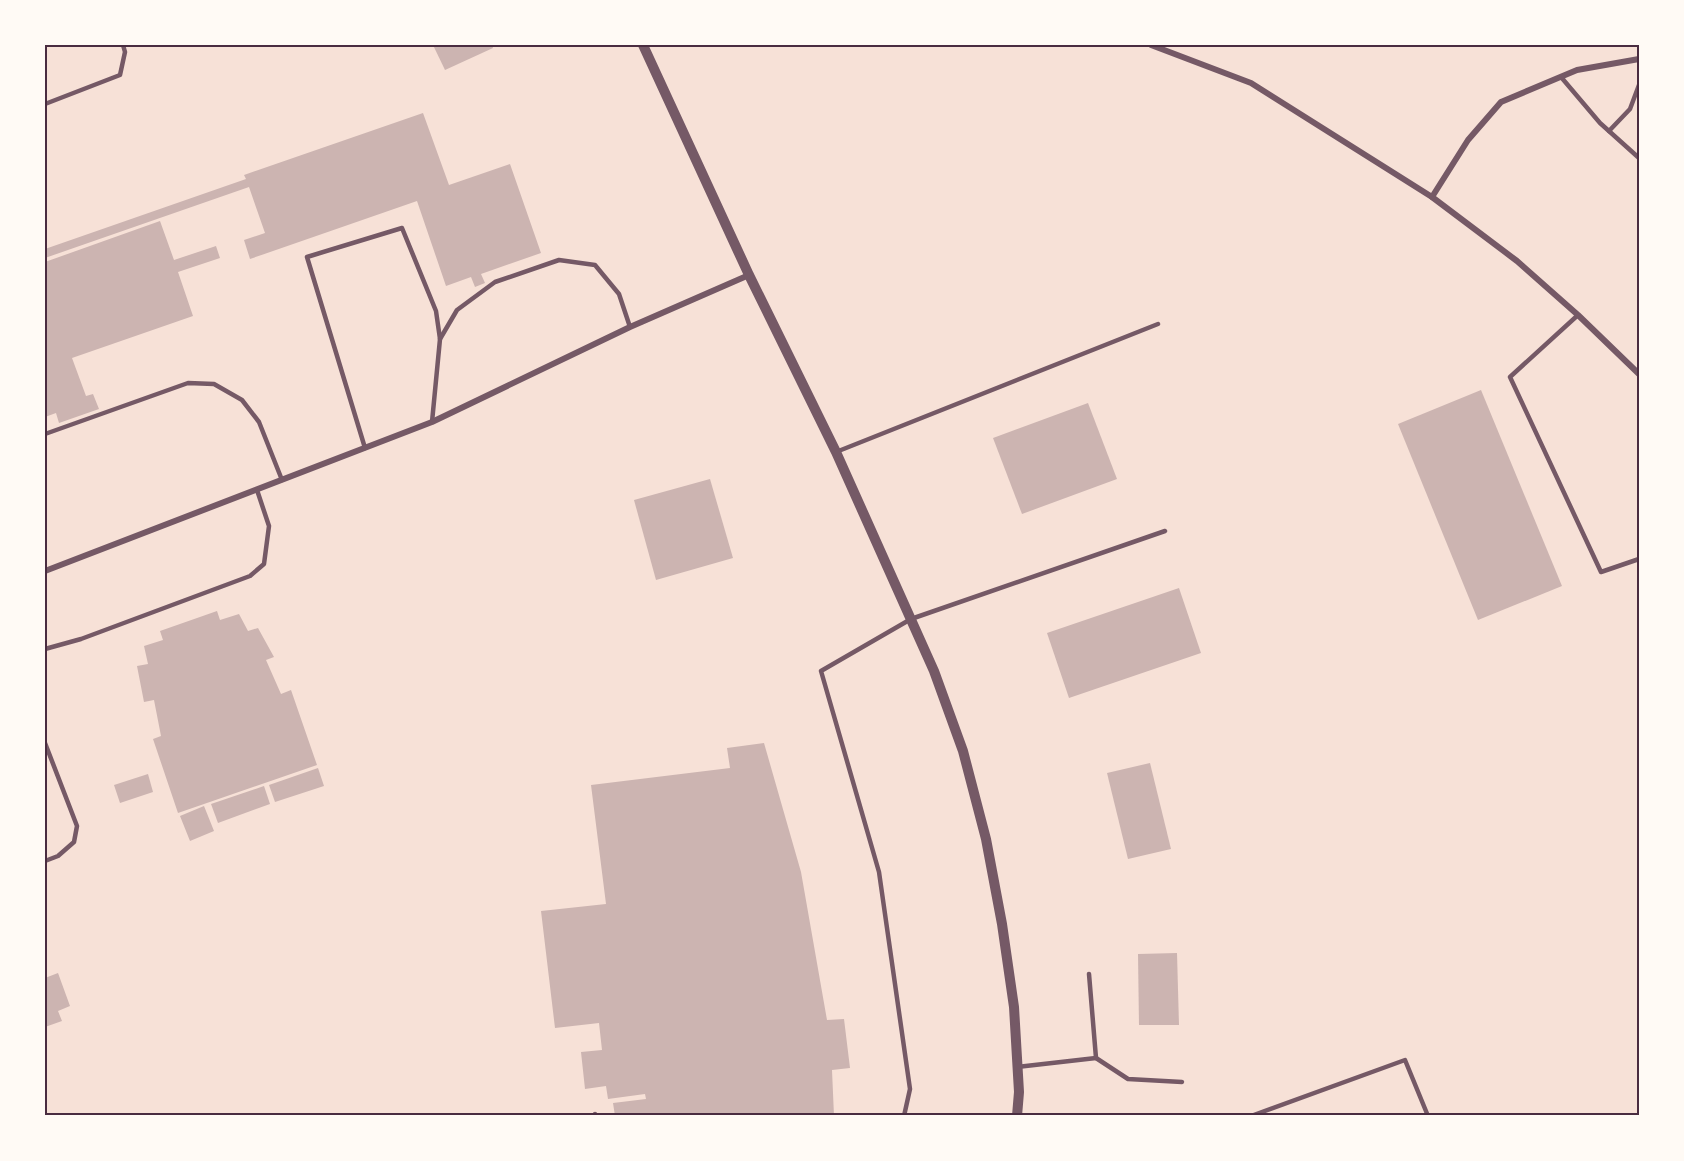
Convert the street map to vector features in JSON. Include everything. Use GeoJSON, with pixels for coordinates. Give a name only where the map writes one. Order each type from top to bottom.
{"type":"FeatureCollection","features":[{"type":"Feature","properties":{"kind":"street"},"geometry":{"type":"LineString","coordinates":[[643,45],[749,275],[836,452],[933,670],[963,751],[986,839],[1002,924],[1014,1007],[1017,1116]]}},
{"type":"Feature","properties":{"kind":"street"},"geometry":{"type":"LineString","coordinates":[[1151,45],[1251,82],[1432,197],[1517,261],[1578,315],[1639,374]]}},
{"type":"Feature","properties":{"kind":"street"},"geometry":{"type":"LineString","coordinates":[[1432,197],[1468,140],[1501,102],[1577,70],[1639,60]]}},
{"type":"Feature","properties":{"kind":"street"},"geometry":{"type":"LineString","coordinates":[[45,571],[432,422],[630,327],[749,275]]}},
{"type":"Feature","properties":{"kind":"lane"},"geometry":{"type":"LineString","coordinates":[[45,104],[120,75],[125,52],[123,45]]}},
{"type":"Feature","properties":{"kind":"lane"},"geometry":{"type":"LineString","coordinates":[[1561,77],[1609,131],[1639,158]]}},
{"type":"Feature","properties":{"kind":"lane"},"geometry":{"type":"LineString","coordinates":[[1609,131],[1630,109],[1639,85]]}},
{"type":"Feature","properties":{"kind":"lane"},"geometry":{"type":"LineString","coordinates":[[364,448],[307,257],[402,228],[436,311],[440,339],[432,422]]}},
{"type":"Feature","properties":{"kind":"lane"},"geometry":{"type":"LineString","coordinates":[[440,339],[457,310],[495,282],[559,261],[595,265],[619,294],[630,327]]}},
{"type":"Feature","properties":{"kind":"lane"},"geometry":{"type":"LineString","coordinates":[[1578,315],[1510,377],[1601,572],[1639,559]]}},
{"type":"Feature","properties":{"kind":"lane"},"geometry":{"type":"LineString","coordinates":[[836,452],[1158,324]]}},
{"type":"Feature","properties":{"kind":"lane"},"geometry":{"type":"LineString","coordinates":[[45,434],[189,383],[214,384],[242,400],[259,422],[282,480]]}},
{"type":"Feature","properties":{"kind":"lane"},"geometry":{"type":"LineString","coordinates":[[45,649],[81,639],[250,576],[264,564],[269,526],[257,490]]}},
{"type":"Feature","properties":{"kind":"lane"},"geometry":{"type":"LineString","coordinates":[[904,1116],[910,1089],[879,872],[821,671],[911,619],[1165,531]]}},
{"type":"Feature","properties":{"kind":"lane"},"geometry":{"type":"LineString","coordinates":[[45,743],[77,826],[74,842],[58,856],[45,861]]}},
{"type":"Feature","properties":{"kind":"lane"},"geometry":{"type":"LineString","coordinates":[[1089,974],[1096,1058]]}},
{"type":"Feature","properties":{"kind":"lane"},"geometry":{"type":"LineString","coordinates":[[1017,1067],[1096,1058],[1128,1079],[1182,1082]]}},
{"type":"Feature","properties":{"kind":"lane"},"geometry":{"type":"LineString","coordinates":[[1251,1116],[1405,1060],[1428,1116]]}},
{"type":"Feature","properties":{"kind":"building"},"geometry":{"type":"Polygon","coordinates":[[[433,45],[492,45],[493,48],[445,70],[433,45]]]}},
{"type":"Feature","properties":{"kind":"building"},"geometry":{"type":"Polygon","coordinates":[[[423,113],[449,185],[510,164],[541,253],[481,274],[485,283],[475,287],[471,277],[446,286],[417,201],[250,259],[244,240],[265,233],[249,187],[45,258],[45,249],[246,179],[244,175],[423,113]]]}},
{"type":"Feature","properties":{"kind":"building"},"geometry":{"type":"Polygon","coordinates":[[[160,221],[174,260],[216,246],[220,258],[178,272],[193,316],[72,358],[86,396],[93,394],[99,409],[59,423],[56,413],[45,417],[45,262],[160,221]]]}},
{"type":"Feature","properties":{"kind":"building"},"geometry":{"type":"Polygon","coordinates":[[[1481,390],[1562,586],[1478,620],[1398,424],[1481,390]]]}},
{"type":"Feature","properties":{"kind":"building"},"geometry":{"type":"Polygon","coordinates":[[[1088,403],[1117,479],[1022,514],[993,438],[1088,403]]]}},
{"type":"Feature","properties":{"kind":"building"},"geometry":{"type":"Polygon","coordinates":[[[710,479],[733,558],[656,580],[634,500],[710,479]]]}},
{"type":"Feature","properties":{"kind":"building"},"geometry":{"type":"Polygon","coordinates":[[[1179,588],[1201,653],[1069,698],[1047,633],[1179,588]]]}},
{"type":"Feature","properties":{"kind":"building"},"geometry":{"type":"Polygon","coordinates":[[[217,611],[220,620],[239,614],[248,631],[258,628],[274,657],[266,660],[281,694],[291,690],[317,765],[178,813],[153,739],[161,736],[154,700],[144,702],[137,666],[148,664],[144,646],[163,640],[160,631],[217,611]]]}},
{"type":"Feature","properties":{"kind":"building"},"geometry":{"type":"Polygon","coordinates":[[[764,743],[801,872],[827,1020],[844,1019],[850,1068],[832,1070],[834,1116],[615,1116],[613,1103],[646,1099],[645,1094],[608,1099],[606,1086],[585,1089],[581,1052],[602,1050],[599,1023],[555,1028],[541,911],[606,904],[591,785],[730,768],[727,748],[764,743]]]}},
{"type":"Feature","properties":{"kind":"building"},"geometry":{"type":"Polygon","coordinates":[[[1150,763],[1171,849],[1128,859],[1107,773],[1150,763]]]}},
{"type":"Feature","properties":{"kind":"building"},"geometry":{"type":"Polygon","coordinates":[[[318,768],[324,786],[275,802],[269,785],[318,768]]]}},
{"type":"Feature","properties":{"kind":"building"},"geometry":{"type":"Polygon","coordinates":[[[148,774],[153,792],[120,803],[114,785],[148,774]]]}},
{"type":"Feature","properties":{"kind":"building"},"geometry":{"type":"Polygon","coordinates":[[[264,786],[270,804],[218,823],[211,804],[264,786]]]}},
{"type":"Feature","properties":{"kind":"building"},"geometry":{"type":"Polygon","coordinates":[[[204,806],[214,831],[190,841],[180,816],[204,806]]]}},
{"type":"Feature","properties":{"kind":"building"},"geometry":{"type":"Polygon","coordinates":[[[1177,953],[1179,1025],[1139,1025],[1138,954],[1177,953]]]}},
{"type":"Feature","properties":{"kind":"building"},"geometry":{"type":"Polygon","coordinates":[[[58,973],[70,1006],[58,1011],[62,1021],[45,1027],[45,978],[58,973]]]}}]}
